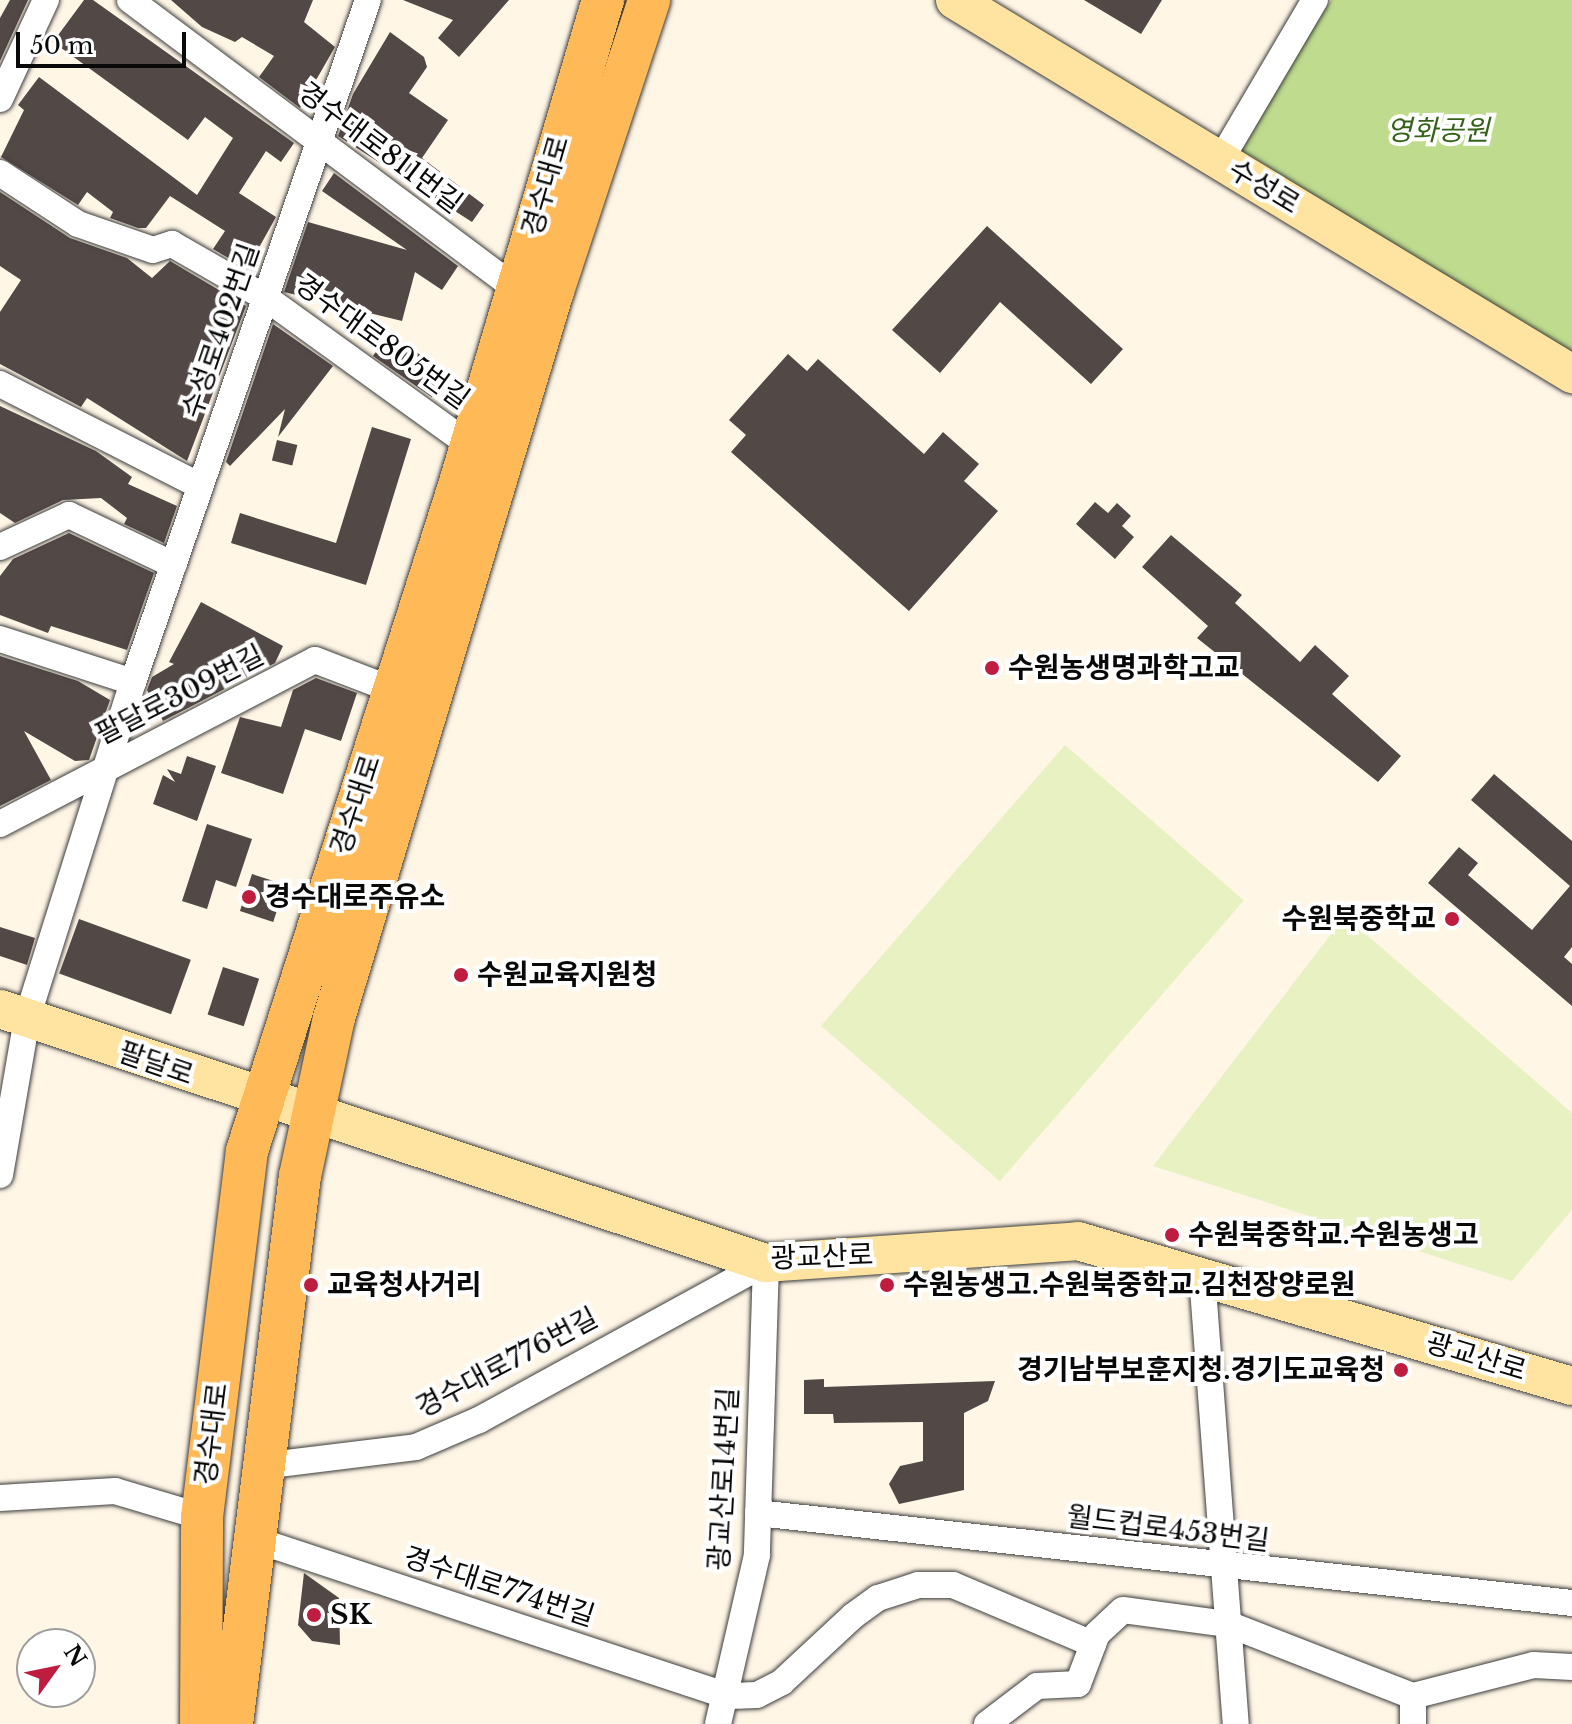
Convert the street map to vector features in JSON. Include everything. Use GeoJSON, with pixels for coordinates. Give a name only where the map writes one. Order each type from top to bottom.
{"type":"FeatureCollection","features":[{"type":"Feature","properties":{"kind":"main road","name":"경수대로"},"geometry":{"type":"LineString","coordinates":[[201,1724],[202,1517],[247,1151],[260,1099],[471,446],[603,0]]}},
{"type":"Feature","properties":{"kind":"main road","name":"경수대로"},"geometry":{"type":"LineString","coordinates":[[232,1724],[250,1538],[313,1117],[334,1018],[548,306],[649,0]]}},
{"type":"Feature","properties":{"kind":"main road","name":"수성로"},"geometry":{"type":"LineString","coordinates":[[955,0],[1572,374]]}},
{"type":"Feature","properties":{"kind":"main road","name":"팔달로"},"geometry":{"type":"LineString","coordinates":[[14,1014],[313,1117]]}},
{"type":"Feature","properties":{"kind":"main road","name":"광교산로"},"geometry":{"type":"LineString","coordinates":[[313,1117],[766,1263],[1078,1241],[1572,1386]]}},
{"type":"Feature","properties":{"kind":"street"},"geometry":{"type":"LineString","coordinates":[[0,99],[46,0]]}},
{"type":"Feature","properties":{"kind":"street","name":"경수대로811번길"},"geometry":{"type":"LineString","coordinates":[[130,0],[516,289]]}},
{"type":"Feature","properties":{"kind":"street","name":"수성로402번길"},"geometry":{"type":"LineString","coordinates":[[0,1175],[14,1014],[109,768],[133,682],[368,0]]}},
{"type":"Feature","properties":{"kind":"street"},"geometry":{"type":"LineString","coordinates":[[1220,161],[1315,0]]}},
{"type":"Feature","properties":{"kind":"street","name":"경수대로805번길"},"geometry":{"type":"LineString","coordinates":[[0,173],[78,224],[153,250],[172,244],[266,298],[471,446]]}},
{"type":"Feature","properties":{"kind":"street"},"geometry":{"type":"LineString","coordinates":[[0,384],[200,486]]}},
{"type":"Feature","properties":{"kind":"street"},"geometry":{"type":"LineString","coordinates":[[0,547],[69,515],[174,565]]}},
{"type":"Feature","properties":{"kind":"street"},"geometry":{"type":"LineString","coordinates":[[0,639],[133,682]]}},
{"type":"Feature","properties":{"kind":"street","name":"팔달로309번길"},"geometry":{"type":"LineString","coordinates":[[0,824],[315,660],[393,690]]}},
{"type":"Feature","properties":{"kind":"street","name":"경수대로776번길"},"geometry":{"type":"LineString","coordinates":[[262,1466],[416,1447],[479,1420],[766,1263]]}},
{"type":"Feature","properties":{"kind":"street","name":"광교산로14번길"},"geometry":{"type":"LineString","coordinates":[[718,1724],[728,1696],[757,1555],[766,1263]]}},
{"type":"Feature","properties":{"kind":"street"},"geometry":{"type":"LineString","coordinates":[[1202,1275],[1236,1724]]}},
{"type":"Feature","properties":{"kind":"street"},"geometry":{"type":"LineString","coordinates":[[0,1498],[115,1491],[202,1517]]}},
{"type":"Feature","properties":{"kind":"street","name":"월드컵로453번길"},"geometry":{"type":"LineString","coordinates":[[758,1513],[1224,1568],[1572,1603]]}},
{"type":"Feature","properties":{"kind":"street","name":"경수대로774번길"},"geometry":{"type":"LineString","coordinates":[[250,1538],[728,1696]]}},
{"type":"Feature","properties":{"kind":"street"},"geometry":{"type":"LineString","coordinates":[[728,1696],[757,1695],[782,1682],[853,1616],[878,1598],[918,1585],[953,1585],[1093,1644]]}},
{"type":"Feature","properties":{"kind":"street"},"geometry":{"type":"LineString","coordinates":[[987,1724],[1037,1686],[1078,1684],[1093,1644],[1123,1610],[1228,1624],[1413,1696],[1534,1665],[1572,1667]]}},
{"type":"Feature","properties":{"kind":"street"},"geometry":{"type":"LineString","coordinates":[[1413,1696],[1413,1724]]}},
{"type":"Feature","properties":{"kind":"green space","name":"영화공원"},"geometry":{"type":"Polygon","coordinates":[[[1331,0],[1572,0],[1572,363],[1229,160],[1331,0]]]}},
{"type":"Feature","properties":{"kind":"green space"},"geometry":{"type":"Polygon","coordinates":[[[1065,745],[1244,900],[1000,1181],[821,1026],[1065,745]]]}},
{"type":"Feature","properties":{"kind":"green space"},"geometry":{"type":"Polygon","coordinates":[[[1345,916],[1572,1113],[1572,1210],[1512,1281],[1153,1166],[1345,916]]]}},
{"type":"Feature","properties":{"kind":"building"},"geometry":{"type":"Polygon","coordinates":[[[10,0],[28,0],[0,61],[0,18],[10,0]]]}},
{"type":"Feature","properties":{"kind":"building"},"geometry":{"type":"Polygon","coordinates":[[[84,0],[93,0],[294,143],[281,162],[266,151],[239,193],[276,217],[247,269],[213,249],[225,231],[170,196],[146,228],[138,228],[110,218],[113,212],[87,192],[78,205],[1,157],[24,110],[18,105],[39,77],[197,195],[233,138],[205,117],[188,140],[53,42],[84,0]]]}},
{"type":"Feature","properties":{"kind":"building"},"geometry":{"type":"Polygon","coordinates":[[[171,0],[313,0],[304,22],[335,47],[300,108],[259,77],[274,56],[242,37],[235,42],[202,27],[171,0]]]}},
{"type":"Feature","properties":{"kind":"building"},"geometry":{"type":"Polygon","coordinates":[[[403,0],[509,0],[459,57],[438,38],[453,20],[403,0]]]}},
{"type":"Feature","properties":{"kind":"building"},"geometry":{"type":"Polygon","coordinates":[[[1084,0],[1162,0],[1141,34],[1084,0]]]}},
{"type":"Feature","properties":{"kind":"building"},"geometry":{"type":"Polygon","coordinates":[[[390,32],[424,57],[427,67],[409,93],[448,120],[422,158],[484,205],[472,222],[338,136],[353,94],[390,32]]]}},
{"type":"Feature","properties":{"kind":"building"},"geometry":{"type":"Polygon","coordinates":[[[334,173],[458,266],[442,290],[415,272],[402,321],[284,292],[308,222],[407,250],[322,191],[334,173]]]}},
{"type":"Feature","properties":{"kind":"building"},"geometry":{"type":"Polygon","coordinates":[[[0,192],[70,238],[127,258],[152,278],[170,261],[246,306],[187,461],[87,398],[81,407],[0,364],[0,312],[21,280],[0,266],[0,192]]]}},
{"type":"Feature","properties":{"kind":"building"},"geometry":{"type":"Polygon","coordinates":[[[987,226],[1123,349],[1091,384],[1000,302],[940,373],[892,330],[987,226]]]}},
{"type":"Feature","properties":{"kind":"building"},"geometry":{"type":"Polygon","coordinates":[[[273,324],[333,366],[278,437],[285,409],[230,466],[226,462],[273,324]]]}},
{"type":"Feature","properties":{"kind":"building"},"geometry":{"type":"Polygon","coordinates":[[[389,333],[448,374],[432,397],[373,356],[389,333]]]}},
{"type":"Feature","properties":{"kind":"building"},"geometry":{"type":"Polygon","coordinates":[[[788,354],[807,371],[818,359],[924,454],[943,432],[979,464],[964,481],[998,511],[909,611],[731,452],[746,435],[729,420],[788,354]]]}},
{"type":"Feature","properties":{"kind":"building"},"geometry":{"type":"Polygon","coordinates":[[[0,406],[96,451],[132,477],[128,484],[177,506],[164,543],[124,524],[127,518],[101,498],[63,500],[15,523],[0,513],[0,406]]]}},
{"type":"Feature","properties":{"kind":"building"},"geometry":{"type":"Polygon","coordinates":[[[372,427],[411,439],[366,585],[231,543],[240,513],[336,543],[372,427]]]}},
{"type":"Feature","properties":{"kind":"building"},"geometry":{"type":"Polygon","coordinates":[[[277,440],[297,445],[292,465],[272,460],[277,440]]]}},
{"type":"Feature","properties":{"kind":"building"},"geometry":{"type":"Polygon","coordinates":[[[1095,502],[1108,513],[1117,503],[1131,516],[1122,526],[1134,537],[1115,559],[1076,524],[1095,502]]]}},
{"type":"Feature","properties":{"kind":"building"},"geometry":{"type":"Polygon","coordinates":[[[69,533],[154,573],[127,650],[51,626],[48,633],[0,615],[0,576],[13,559],[69,533]]]}},
{"type":"Feature","properties":{"kind":"building"},"geometry":{"type":"Polygon","coordinates":[[[1171,535],[1242,595],[1235,603],[1300,662],[1315,645],[1349,676],[1332,694],[1401,756],[1378,782],[1197,638],[1208,626],[1142,567],[1171,535]]]}},
{"type":"Feature","properties":{"kind":"building"},"geometry":{"type":"Polygon","coordinates":[[[201,602],[283,646],[275,663],[163,721],[147,690],[152,677],[174,664],[169,662],[201,602]]]}},
{"type":"Feature","properties":{"kind":"building"},"geometry":{"type":"Polygon","coordinates":[[[0,656],[78,681],[110,700],[89,760],[75,761],[24,731],[51,780],[0,806],[0,656]]]}},
{"type":"Feature","properties":{"kind":"building"},"geometry":{"type":"Polygon","coordinates":[[[316,678],[357,693],[341,741],[305,729],[283,794],[221,773],[240,717],[281,727],[293,690],[316,678]]]}},
{"type":"Feature","properties":{"kind":"building"},"geometry":{"type":"Polygon","coordinates":[[[187,756],[216,766],[197,821],[153,804],[163,775],[175,782],[167,769],[181,774],[187,756]]]}},
{"type":"Feature","properties":{"kind":"building"},"geometry":{"type":"Polygon","coordinates":[[[1494,774],[1572,841],[1572,947],[1564,957],[1572,964],[1572,1006],[1428,883],[1459,847],[1478,863],[1468,875],[1532,930],[1570,886],[1471,800],[1494,774]]]}},
{"type":"Feature","properties":{"kind":"building"},"geometry":{"type":"Polygon","coordinates":[[[207,824],[252,839],[236,887],[216,880],[207,909],[182,901],[207,824]]]}},
{"type":"Feature","properties":{"kind":"building"},"geometry":{"type":"Polygon","coordinates":[[[252,874],[285,885],[273,922],[240,911],[252,874]]]}},
{"type":"Feature","properties":{"kind":"building"},"geometry":{"type":"Polygon","coordinates":[[[79,919],[191,960],[171,1014],[59,974],[79,919]]]}},
{"type":"Feature","properties":{"kind":"building"},"geometry":{"type":"Polygon","coordinates":[[[0,927],[35,938],[27,965],[0,956],[0,927]]]}},
{"type":"Feature","properties":{"kind":"building"},"geometry":{"type":"Polygon","coordinates":[[[223,967],[259,979],[244,1026],[208,1015],[223,967]]]}},
{"type":"Feature","properties":{"kind":"building"},"geometry":{"type":"Polygon","coordinates":[[[824,1379],[824,1387],[995,1381],[988,1401],[964,1413],[964,1490],[899,1504],[889,1484],[900,1466],[923,1461],[923,1422],[834,1423],[833,1414],[804,1414],[804,1380],[824,1379]]]}},
{"type":"Feature","properties":{"kind":"building"},"geometry":{"type":"Polygon","coordinates":[[[304,1573],[339,1598],[340,1645],[312,1641],[298,1625],[304,1573]]]}},
{"type":"Feature","properties":{"kind":"place","name":"수원농생명과학고교"},"geometry":{"type":"Point","coordinates":[992,668]}},
{"type":"Feature","properties":{"kind":"place","name":"경수대로주유소"},"geometry":{"type":"Point","coordinates":[249,897]}},
{"type":"Feature","properties":{"kind":"place","name":"수원북중학교"},"geometry":{"type":"Point","coordinates":[1452,919]}},
{"type":"Feature","properties":{"kind":"place","name":"수원교육지원청"},"geometry":{"type":"Point","coordinates":[461,975]}},
{"type":"Feature","properties":{"kind":"place","name":"수원북중학교.수원농생고"},"geometry":{"type":"Point","coordinates":[1172,1235]}},
{"type":"Feature","properties":{"kind":"place","name":"교육청사거리"},"geometry":{"type":"Point","coordinates":[311,1285]}},
{"type":"Feature","properties":{"kind":"place","name":"수원농생고.수원북중학교.김천장양로원"},"geometry":{"type":"Point","coordinates":[887,1285]}},
{"type":"Feature","properties":{"kind":"place","name":"경기남부보훈지청.경기도교육청"},"geometry":{"type":"Point","coordinates":[1401,1370]}},
{"type":"Feature","properties":{"kind":"place","name":"SK"},"geometry":{"type":"Point","coordinates":[314,1615]}}]}
